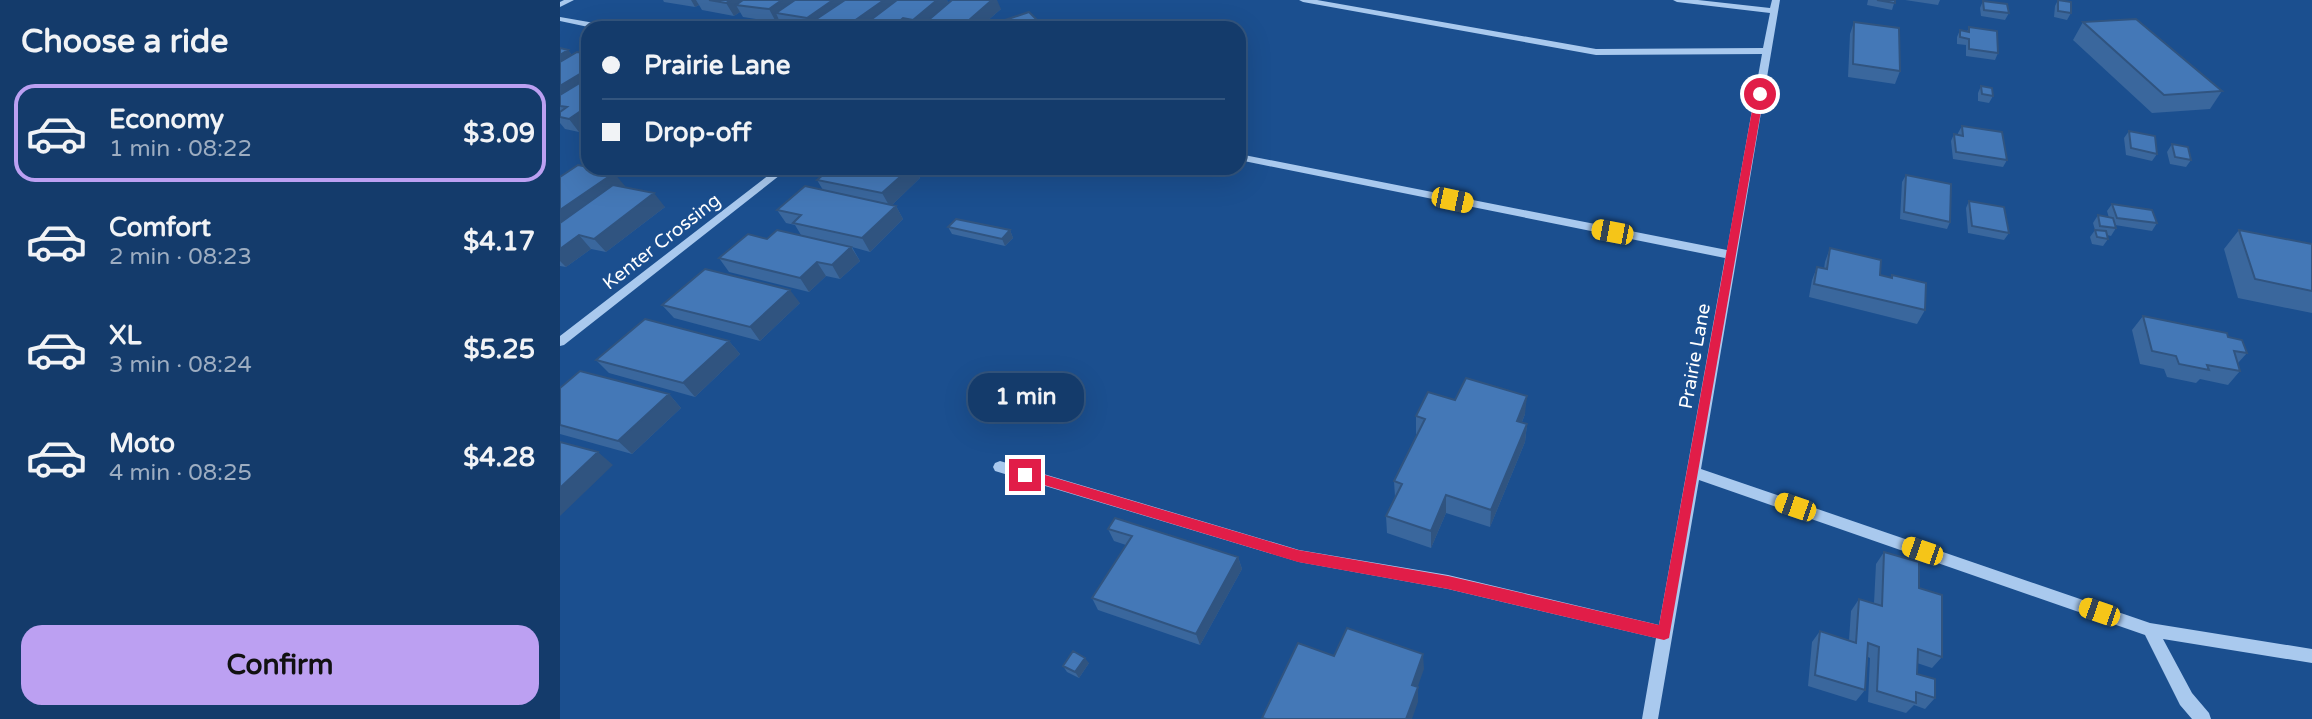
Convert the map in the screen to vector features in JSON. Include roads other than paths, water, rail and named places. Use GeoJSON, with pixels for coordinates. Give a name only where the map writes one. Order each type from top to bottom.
{"type":"FeatureCollection","features":[{"type":"Feature","properties":{"kind":"street"},"geometry":{"type":"LineString","coordinates":[[560,5],[570,0]]}},
{"type":"Feature","properties":{"kind":"street"},"geometry":{"type":"LineString","coordinates":[[1303,0],[1596,52],[1767,51]]}},
{"type":"Feature","properties":{"kind":"street"},"geometry":{"type":"LineString","coordinates":[[1678,0],[1775,6]]}},
{"type":"Feature","properties":{"kind":"street","name":"Prairie Lane"},"geometry":{"type":"LineString","coordinates":[[1650,719],[1775,6]]}},
{"type":"Feature","properties":{"kind":"street"},"geometry":{"type":"LineString","coordinates":[[560,19],[581,23]]}},
{"type":"Feature","properties":{"kind":"street"},"geometry":{"type":"LineString","coordinates":[[1246,158],[1731,255]]}},
{"type":"Feature","properties":{"kind":"street","name":"Kenter Crossing"},"geometry":{"type":"LineString","coordinates":[[561,340],[775,175]]}},
{"type":"Feature","properties":{"kind":"street"},"geometry":{"type":"LineString","coordinates":[[1000,467],[1298,556],[1448,582],[1664,633]]}},
{"type":"Feature","properties":{"kind":"street"},"geometry":{"type":"LineString","coordinates":[[1693,472],[2150,630],[2312,656]]}},
{"type":"Feature","properties":{"kind":"street"},"geometry":{"type":"LineString","coordinates":[[2150,630],[2186,699],[2203,719]]}}]}
